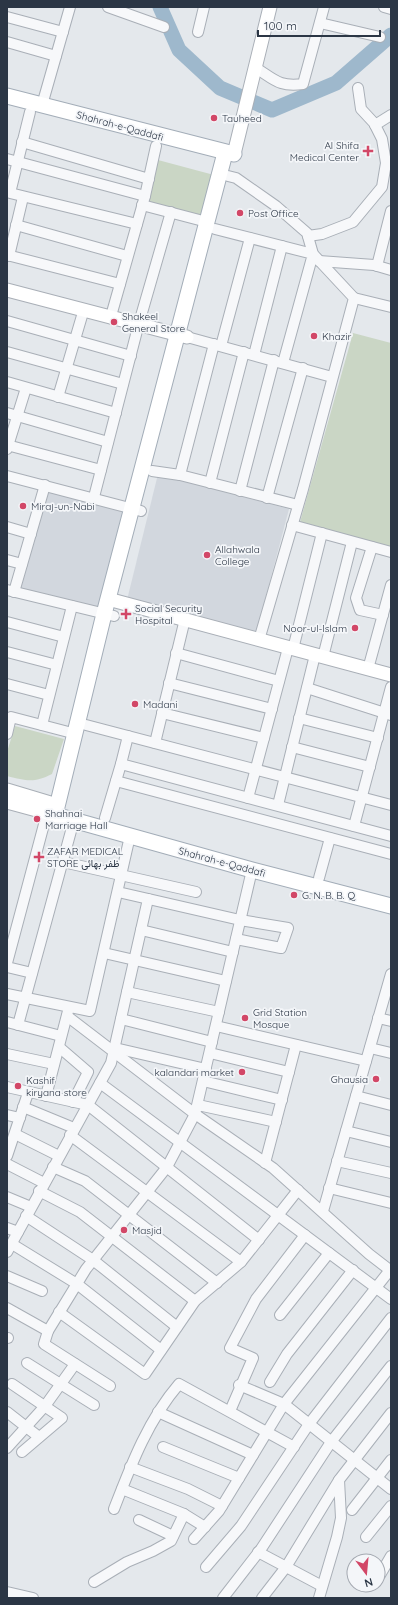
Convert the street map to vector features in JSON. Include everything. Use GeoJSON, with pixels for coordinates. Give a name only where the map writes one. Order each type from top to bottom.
{"type":"FeatureCollection","features":[{"type":"Feature","properties":{"kind":"main road","name":"Shahrah-e-Qaddafi"},"geometry":{"type":"LineString","coordinates":[[7,96],[36,109],[156,146],[230,159]]}},
{"type":"Feature","properties":{"kind":"main road","name":"Shahrah-e-Qaddafi"},"geometry":{"type":"LineString","coordinates":[[7,107],[36,109],[230,159]]}},
{"type":"Feature","properties":{"kind":"main road"},"geometry":{"type":"LineString","coordinates":[[60,813],[111,608],[211,225],[230,159]]}},
{"type":"Feature","properties":{"kind":"main road"},"geometry":{"type":"LineString","coordinates":[[137,509],[152,471],[182,336]]}},
{"type":"Feature","properties":{"kind":"main road","name":"Shahrah-e-Qaddafi"},"geometry":{"type":"LineString","coordinates":[[60,813],[105,818],[391,898]]}},
{"type":"Feature","properties":{"kind":"main road","name":"Shahrah-e-Qaddafi"},"geometry":{"type":"LineString","coordinates":[[60,813],[130,836],[252,870],[391,906]]}},
{"type":"Feature","properties":{"kind":"street"},"geometry":{"type":"LineString","coordinates":[[70,7],[56,56],[36,109],[22,142],[12,160],[10,193],[137,224]]}},
{"type":"Feature","properties":{"kind":"street"},"geometry":{"type":"LineString","coordinates":[[108,7],[164,27]]}},
{"type":"Feature","properties":{"kind":"street"},"geometry":{"type":"LineString","coordinates":[[198,32],[204,7]]}},
{"type":"Feature","properties":{"kind":"street"},"geometry":{"type":"LineString","coordinates":[[270,7],[256,65],[230,159],[236,178],[276,206],[306,233],[316,258],[354,298],[391,307]]}},
{"type":"Feature","properties":{"kind":"street"},"geometry":{"type":"LineString","coordinates":[[256,65],[278,84],[293,86],[303,84],[324,7]]}},
{"type":"Feature","properties":{"kind":"street"},"geometry":{"type":"LineString","coordinates":[[384,7],[391,9]]}},
{"type":"Feature","properties":{"kind":"street"},"geometry":{"type":"LineString","coordinates":[[7,17],[63,32]]}},
{"type":"Feature","properties":{"kind":"street"},"geometry":{"type":"LineString","coordinates":[[320,23],[380,37]]}},
{"type":"Feature","properties":{"kind":"street"},"geometry":{"type":"LineString","coordinates":[[7,42],[56,56]]}},
{"type":"Feature","properties":{"kind":"street"},"geometry":{"type":"LineString","coordinates":[[308,236],[322,234],[353,222],[386,188],[386,163],[382,139],[375,125],[361,109],[358,88]]}},
{"type":"Feature","properties":{"kind":"street"},"geometry":{"type":"LineString","coordinates":[[375,125],[391,114]]}},
{"type":"Feature","properties":{"kind":"street"},"geometry":{"type":"LineString","coordinates":[[22,142],[148,179]]}},
{"type":"Feature","properties":{"kind":"street"},"geometry":{"type":"LineString","coordinates":[[111,316],[144,201],[156,146]]}},
{"type":"Feature","properties":{"kind":"street"},"geometry":{"type":"LineString","coordinates":[[12,160],[144,201],[171,212],[316,258],[377,266],[391,270]]}},
{"type":"Feature","properties":{"kind":"street"},"geometry":{"type":"LineString","coordinates":[[23,197],[8,255],[120,284]]}},
{"type":"Feature","properties":{"kind":"street"},"geometry":{"type":"LineString","coordinates":[[377,266],[391,211]]}},
{"type":"Feature","properties":{"kind":"street"},"geometry":{"type":"LineString","coordinates":[[94,497],[139,323],[171,212]]}},
{"type":"Feature","properties":{"kind":"street"},"geometry":{"type":"LineString","coordinates":[[16,225],[127,256]]}},
{"type":"Feature","properties":{"kind":"street"},"geometry":{"type":"LineString","coordinates":[[180,475],[250,238]]}},
{"type":"Feature","properties":{"kind":"street"},"geometry":{"type":"LineString","coordinates":[[210,484],[282,246]]}},
{"type":"Feature","properties":{"kind":"street"},"geometry":{"type":"LineString","coordinates":[[240,491],[278,362],[316,258]]}},
{"type":"Feature","properties":{"kind":"street"},"geometry":{"type":"LineString","coordinates":[[7,290],[139,323],[332,377]]}},
{"type":"Feature","properties":{"kind":"street"},"geometry":{"type":"LineString","coordinates":[[259,640],[298,505],[354,298]]}},
{"type":"Feature","properties":{"kind":"street"},"geometry":{"type":"LineString","coordinates":[[58,397],[84,309]]}},
{"type":"Feature","properties":{"kind":"street"},"geometry":{"type":"LineString","coordinates":[[7,321],[131,356]]}},
{"type":"Feature","properties":{"kind":"street"},"geometry":{"type":"LineString","coordinates":[[7,352],[123,384]]}},
{"type":"Feature","properties":{"kind":"street"},"geometry":{"type":"LineString","coordinates":[[267,498],[302,368]]}},
{"type":"Feature","properties":{"kind":"street"},"geometry":{"type":"LineString","coordinates":[[7,382],[116,413]]}},
{"type":"Feature","properties":{"kind":"street"},"geometry":{"type":"LineString","coordinates":[[26,388],[7,446],[101,470]]}},
{"type":"Feature","properties":{"kind":"street"},"geometry":{"type":"LineString","coordinates":[[7,414],[108,442]]}},
{"type":"Feature","properties":{"kind":"street"},"geometry":{"type":"LineString","coordinates":[[152,471],[180,475],[210,484],[298,505]]}},
{"type":"Feature","properties":{"kind":"street"},"geometry":{"type":"LineString","coordinates":[[7,476],[137,509]]}},
{"type":"Feature","properties":{"kind":"street"},"geometry":{"type":"LineString","coordinates":[[45,485],[22,564],[10,591],[72,606],[111,608],[185,619],[391,675]]}},
{"type":"Feature","properties":{"kind":"street"},"geometry":{"type":"LineString","coordinates":[[292,526],[391,552]]}},
{"type":"Feature","properties":{"kind":"street"},"geometry":{"type":"LineString","coordinates":[[7,527],[31,534]]}},
{"type":"Feature","properties":{"kind":"street"},"geometry":{"type":"LineString","coordinates":[[248,798],[279,681],[290,648],[322,533]]}},
{"type":"Feature","properties":{"kind":"street"},"geometry":{"type":"LineString","coordinates":[[278,805],[307,688],[319,656],[352,542]]}},
{"type":"Feature","properties":{"kind":"street"},"geometry":{"type":"LineString","coordinates":[[372,547],[356,598],[360,610],[383,615]]}},
{"type":"Feature","properties":{"kind":"street"},"geometry":{"type":"LineString","coordinates":[[7,560],[22,564]]}},
{"type":"Feature","properties":{"kind":"street"},"geometry":{"type":"LineString","coordinates":[[368,669],[391,585]]}},
{"type":"Feature","properties":{"kind":"street"},"geometry":{"type":"LineString","coordinates":[[42,724],[72,606]]}},
{"type":"Feature","properties":{"kind":"street"},"geometry":{"type":"LineString","coordinates":[[155,743],[185,619]]}},
{"type":"Feature","properties":{"kind":"street"},"geometry":{"type":"LineString","coordinates":[[7,622],[64,637]]}},
{"type":"Feature","properties":{"kind":"street"},"geometry":{"type":"LineString","coordinates":[[7,652],[57,665]]}},
{"type":"Feature","properties":{"kind":"street"},"geometry":{"type":"LineString","coordinates":[[176,653],[279,681]]}},
{"type":"Feature","properties":{"kind":"street"},"geometry":{"type":"LineString","coordinates":[[169,683],[272,709]]}},
{"type":"Feature","properties":{"kind":"street"},"geometry":{"type":"LineString","coordinates":[[7,684],[50,695]]}},
{"type":"Feature","properties":{"kind":"street"},"geometry":{"type":"LineString","coordinates":[[354,826],[378,738],[388,714],[391,686]]}},
{"type":"Feature","properties":{"kind":"street"},"geometry":{"type":"LineString","coordinates":[[307,688],[388,714]]}},
{"type":"Feature","properties":{"kind":"street"},"geometry":{"type":"LineString","coordinates":[[162,713],[264,738]]}},
{"type":"Feature","properties":{"kind":"street"},"geometry":{"type":"LineString","coordinates":[[7,734],[9,716],[42,724],[128,736],[391,805]]}},
{"type":"Feature","properties":{"kind":"street"},"geometry":{"type":"LineString","coordinates":[[299,718],[378,738]]}},
{"type":"Feature","properties":{"kind":"street"},"geometry":{"type":"LineString","coordinates":[[105,818],[128,736]]}},
{"type":"Feature","properties":{"kind":"street"},"geometry":{"type":"LineString","coordinates":[[292,747],[370,767]]}},
{"type":"Feature","properties":{"kind":"street"},"geometry":{"type":"LineString","coordinates":[[121,764],[391,836]]}},
{"type":"Feature","properties":{"kind":"street"},"geometry":{"type":"LineString","coordinates":[[116,781],[391,854]]}},
{"type":"Feature","properties":{"kind":"street"},"geometry":{"type":"LineString","coordinates":[[7,790],[60,813]]}},
{"type":"Feature","properties":{"kind":"street"},"geometry":{"type":"LineString","coordinates":[[7,802],[60,813]]}},
{"type":"Feature","properties":{"kind":"street"},"geometry":{"type":"LineString","coordinates":[[18,1025],[63,862],[60,813]]}},
{"type":"Feature","properties":{"kind":"street"},"geometry":{"type":"LineString","coordinates":[[7,963],[60,813]]}},
{"type":"Feature","properties":{"kind":"street"},"geometry":{"type":"LineString","coordinates":[[7,994],[68,1011],[90,1011],[130,836]]}},
{"type":"Feature","properties":{"kind":"street"},"geometry":{"type":"LineString","coordinates":[[319,878],[330,838]]}},
{"type":"Feature","properties":{"kind":"street"},"geometry":{"type":"LineString","coordinates":[[63,862],[196,892]]}},
{"type":"Feature","properties":{"kind":"street"},"geometry":{"type":"LineString","coordinates":[[110,1386],[44,1344],[48,1331],[59,1312],[93,1260],[167,1167],[197,1109],[252,870]]}},
{"type":"Feature","properties":{"kind":"street"},"geometry":{"type":"LineString","coordinates":[[118,892],[240,920],[288,928],[281,948],[236,939]]}},
{"type":"Feature","properties":{"kind":"street"},"geometry":{"type":"LineString","coordinates":[[148,899],[111,1063],[9,1248],[77,1284],[161,1350]]}},
{"type":"Feature","properties":{"kind":"street"},"geometry":{"type":"LineString","coordinates":[[141,930],[233,952]]}},
{"type":"Feature","properties":{"kind":"street"},"geometry":{"type":"LineString","coordinates":[[104,953],[226,981]]}},
{"type":"Feature","properties":{"kind":"street"},"geometry":{"type":"LineString","coordinates":[[7,966],[32,973]]}},
{"type":"Feature","properties":{"kind":"street"},"geometry":{"type":"LineString","coordinates":[[323,1211],[378,1018],[389,990],[391,974]]}},
{"type":"Feature","properties":{"kind":"street"},"geometry":{"type":"LineString","coordinates":[[127,992],[219,1012]]}},
{"type":"Feature","properties":{"kind":"street"},"geometry":{"type":"LineString","coordinates":[[46,1096],[68,1011]]}},
{"type":"Feature","properties":{"kind":"street"},"geometry":{"type":"LineString","coordinates":[[68,1011],[114,1049],[197,1109],[265,1163],[323,1211],[369,1254],[390,1271],[284,1404],[222,1506],[194,1540]]}},
{"type":"Feature","properties":{"kind":"street"},"geometry":{"type":"LineString","coordinates":[[378,1018],[391,1021]]}},
{"type":"Feature","properties":{"kind":"street"},"geometry":{"type":"LineString","coordinates":[[121,1019],[212,1042]]}},
{"type":"Feature","properties":{"kind":"street"},"geometry":{"type":"LineString","coordinates":[[7,1022],[61,1036]]}},
{"type":"Feature","properties":{"kind":"street"},"geometry":{"type":"LineString","coordinates":[[216,1026],[366,1061]]}},
{"type":"Feature","properties":{"kind":"street"},"geometry":{"type":"LineString","coordinates":[[265,1163],[296,1044]]}},
{"type":"Feature","properties":{"kind":"street"},"geometry":{"type":"LineString","coordinates":[[58,1047],[88,1072],[73,1102]]}},
{"type":"Feature","properties":{"kind":"street"},"geometry":{"type":"LineString","coordinates":[[370,1048],[391,1053]]}},
{"type":"Feature","properties":{"kind":"street"},"geometry":{"type":"LineString","coordinates":[[114,1049],[206,1069]]}},
{"type":"Feature","properties":{"kind":"street"},"geometry":{"type":"LineString","coordinates":[[210,1053],[289,1072]]}},
{"type":"Feature","properties":{"kind":"street"},"geometry":{"type":"LineString","coordinates":[[7,1054],[54,1064]]}},
{"type":"Feature","properties":{"kind":"street"},"geometry":{"type":"LineString","coordinates":[[203,1080],[282,1100]]}},
{"type":"Feature","properties":{"kind":"street"},"geometry":{"type":"LineString","coordinates":[[100,1083],[391,1299]]}},
{"type":"Feature","properties":{"kind":"street"},"geometry":{"type":"LineString","coordinates":[[7,1087],[28,1093],[88,1105],[259,1240]]}},
{"type":"Feature","properties":{"kind":"street"},"geometry":{"type":"LineString","coordinates":[[8,1154],[28,1093]]}},
{"type":"Feature","properties":{"kind":"street"},"geometry":{"type":"LineString","coordinates":[[356,1096],[391,1105]]}},
{"type":"Feature","properties":{"kind":"street"},"geometry":{"type":"LineString","coordinates":[[23,1108],[72,1132],[241,1262]]}},
{"type":"Feature","properties":{"kind":"street"},"geometry":{"type":"LineString","coordinates":[[197,1109],[276,1122]]}},
{"type":"Feature","properties":{"kind":"street"},"geometry":{"type":"LineString","coordinates":[[7,1115],[20,1118]]}},
{"type":"Feature","properties":{"kind":"street"},"geometry":{"type":"LineString","coordinates":[[346,1131],[391,1142]]}},
{"type":"Feature","properties":{"kind":"street"},"geometry":{"type":"LineString","coordinates":[[15,1134],[59,1156]]}},
{"type":"Feature","properties":{"kind":"street"},"geometry":{"type":"LineString","coordinates":[[337,1161],[391,1173]]}},
{"type":"Feature","properties":{"kind":"street"},"geometry":{"type":"LineString","coordinates":[[7,1164],[80,1212],[195,1301]]}},
{"type":"Feature","properties":{"kind":"street"},"geometry":{"type":"LineString","coordinates":[[53,1167],[85,1181],[217,1283]]}},
{"type":"Feature","properties":{"kind":"street"},"geometry":{"type":"LineString","coordinates":[[330,1188],[391,1203]]}},
{"type":"Feature","properties":{"kind":"street"},"geometry":{"type":"LineString","coordinates":[[59,1312],[145,1374],[195,1301],[241,1262],[298,1190]]}},
{"type":"Feature","properties":{"kind":"street"},"geometry":{"type":"LineString","coordinates":[[7,1197],[93,1260],[177,1327]]}},
{"type":"Feature","properties":{"kind":"street"},"geometry":{"type":"LineString","coordinates":[[7,1228],[18,1232]]}},
{"type":"Feature","properties":{"kind":"street"},"geometry":{"type":"LineString","coordinates":[[230,1411],[253,1358],[230,1348],[256,1299],[305,1235]]}},
{"type":"Feature","properties":{"kind":"street"},"geometry":{"type":"LineString","coordinates":[[280,1315],[329,1253]]}},
{"type":"Feature","properties":{"kind":"street"},"geometry":{"type":"LineString","coordinates":[[270,1382],[287,1354],[352,1270]]}},
{"type":"Feature","properties":{"kind":"street"},"geometry":{"type":"LineString","coordinates":[[7,1276],[42,1291]]}},
{"type":"Feature","properties":{"kind":"street"},"geometry":{"type":"LineString","coordinates":[[7,1308],[48,1331]]}},
{"type":"Feature","properties":{"kind":"street"},"geometry":{"type":"LineString","coordinates":[[206,1567],[242,1526],[309,1424],[391,1318]]}},
{"type":"Feature","properties":{"kind":"street"},"geometry":{"type":"LineString","coordinates":[[27,1363],[94,1405]]}},
{"type":"Feature","properties":{"kind":"street"},"geometry":{"type":"LineString","coordinates":[[7,1448],[27,1428],[75,1364]]}},
{"type":"Feature","properties":{"kind":"street"},"geometry":{"type":"LineString","coordinates":[[223,1598],[258,1552],[331,1442],[391,1366]]}},
{"type":"Feature","properties":{"kind":"street"},"geometry":{"type":"LineString","coordinates":[[12,1384],[62,1418],[22,1452]]}},
{"type":"Feature","properties":{"kind":"street"},"geometry":{"type":"LineString","coordinates":[[114,1509],[130,1466],[158,1412],[179,1384],[294,1447]]}},
{"type":"Feature","properties":{"kind":"street"},"geometry":{"type":"LineString","coordinates":[[240,1385],[284,1404],[391,1489]]}},
{"type":"Feature","properties":{"kind":"street"},"geometry":{"type":"LineString","coordinates":[[7,1412],[39,1437]]}},
{"type":"Feature","properties":{"kind":"street"},"geometry":{"type":"LineString","coordinates":[[158,1412],[253,1455]]}},
{"type":"Feature","properties":{"kind":"street"},"geometry":{"type":"LineString","coordinates":[[262,1598],[286,1567],[339,1480],[391,1413]]}},
{"type":"Feature","properties":{"kind":"street"},"geometry":{"type":"LineString","coordinates":[[163,1447],[239,1478]]}},
{"type":"Feature","properties":{"kind":"street"},"geometry":{"type":"LineString","coordinates":[[352,1510],[391,1460]]}},
{"type":"Feature","properties":{"kind":"street"},"geometry":{"type":"LineString","coordinates":[[130,1466],[188,1489],[222,1506]]}},
{"type":"Feature","properties":{"kind":"street"},"geometry":{"type":"LineString","coordinates":[[319,1598],[338,1537],[341,1518],[339,1480]]}},
{"type":"Feature","properties":{"kind":"street"},"geometry":{"type":"LineString","coordinates":[[122,1490],[184,1514],[205,1527]]}},
{"type":"Feature","properties":{"kind":"street"},"geometry":{"type":"LineString","coordinates":[[366,1537],[391,1506]]}},
{"type":"Feature","properties":{"kind":"street"},"geometry":{"type":"LineString","coordinates":[[94,1582],[126,1562],[153,1551],[170,1541],[184,1514]]}},
{"type":"Feature","properties":{"kind":"street"},"geometry":{"type":"LineString","coordinates":[[139,1520],[173,1536]]}},
{"type":"Feature","properties":{"kind":"street"},"geometry":{"type":"LineString","coordinates":[[258,1552],[322,1586]]}},
{"type":"Feature","properties":{"kind":"street"},"geometry":{"type":"LineString","coordinates":[[7,1592],[33,1598]]}},
{"type":"Feature","properties":{"kind":"shaded area","name":"Allahwala College"},"geometry":{"type":"Polygon","coordinates":[[[158,474],[289,509],[256,634],[127,600],[158,474]]]}},
{"type":"Feature","properties":{"kind":"shaded area"},"geometry":{"type":"Polygon","coordinates":[[[46,490],[123,509],[98,608],[19,589],[46,490]]]}},
{"type":"Feature","properties":{"kind":"green space"},"geometry":{"type":"Polygon","coordinates":[[[158,160],[214,175],[200,216],[148,203],[158,160]]]}},
{"type":"Feature","properties":{"kind":"green space"},"geometry":{"type":"Polygon","coordinates":[[[353,333],[391,343],[391,547],[300,522],[353,333]]]}},
{"type":"Feature","properties":{"kind":"green space"},"geometry":{"type":"Polygon","coordinates":[[[15,726],[64,739],[52,774],[35,780],[7,776],[7,752],[15,726]]]}},
{"type":"Feature","properties":{"kind":"waterway"},"geometry":{"type":"LineString","coordinates":[[160,7],[179,50],[220,88],[272,110],[336,83],[391,35]]}},
{"type":"Feature","properties":{"kind":"place","name":"Tauheed"},"geometry":{"type":"Point","coordinates":[214,118]}},
{"type":"Feature","properties":{"kind":"place","name":"Al Shifa Medical Center"},"geometry":{"type":"Point","coordinates":[368,151]}},
{"type":"Feature","properties":{"kind":"place","name":"Post Office"},"geometry":{"type":"Point","coordinates":[240,213]}},
{"type":"Feature","properties":{"kind":"place","name":"Shakeel General Store"},"geometry":{"type":"Point","coordinates":[114,322]}},
{"type":"Feature","properties":{"kind":"place","name":"Khazir"},"geometry":{"type":"Point","coordinates":[314,336]}},
{"type":"Feature","properties":{"kind":"place","name":"Miraj-un-Nabi"},"geometry":{"type":"Point","coordinates":[23,506]}},
{"type":"Feature","properties":{"kind":"place","name":"Allahwala College"},"geometry":{"type":"Point","coordinates":[207,555]}},
{"type":"Feature","properties":{"kind":"place","name":"Social Security Hospital"},"geometry":{"type":"Point","coordinates":[126,614]}},
{"type":"Feature","properties":{"kind":"place","name":"Noor-ul-Islam"},"geometry":{"type":"Point","coordinates":[355,628]}},
{"type":"Feature","properties":{"kind":"place","name":"Madani"},"geometry":{"type":"Point","coordinates":[135,704]}},
{"type":"Feature","properties":{"kind":"place","name":"Shahnai Marriage Hall"},"geometry":{"type":"Point","coordinates":[37,819]}},
{"type":"Feature","properties":{"kind":"place","name":"ZAFAR MEDICAL STORE ظفر بھائی"},"geometry":{"type":"Point","coordinates":[39,857]}},
{"type":"Feature","properties":{"kind":"place","name":"G. N. B. B. Q"},"geometry":{"type":"Point","coordinates":[294,895]}},
{"type":"Feature","properties":{"kind":"place","name":"Grid Station Mosque"},"geometry":{"type":"Point","coordinates":[245,1018]}},
{"type":"Feature","properties":{"kind":"place","name":"kalandari market"},"geometry":{"type":"Point","coordinates":[242,1072]}},
{"type":"Feature","properties":{"kind":"place","name":"Ghausia"},"geometry":{"type":"Point","coordinates":[376,1079]}},
{"type":"Feature","properties":{"kind":"place","name":"Kashif kiryana store"},"geometry":{"type":"Point","coordinates":[18,1086]}},
{"type":"Feature","properties":{"kind":"place","name":"Masjid"},"geometry":{"type":"Point","coordinates":[124,1230]}}]}
